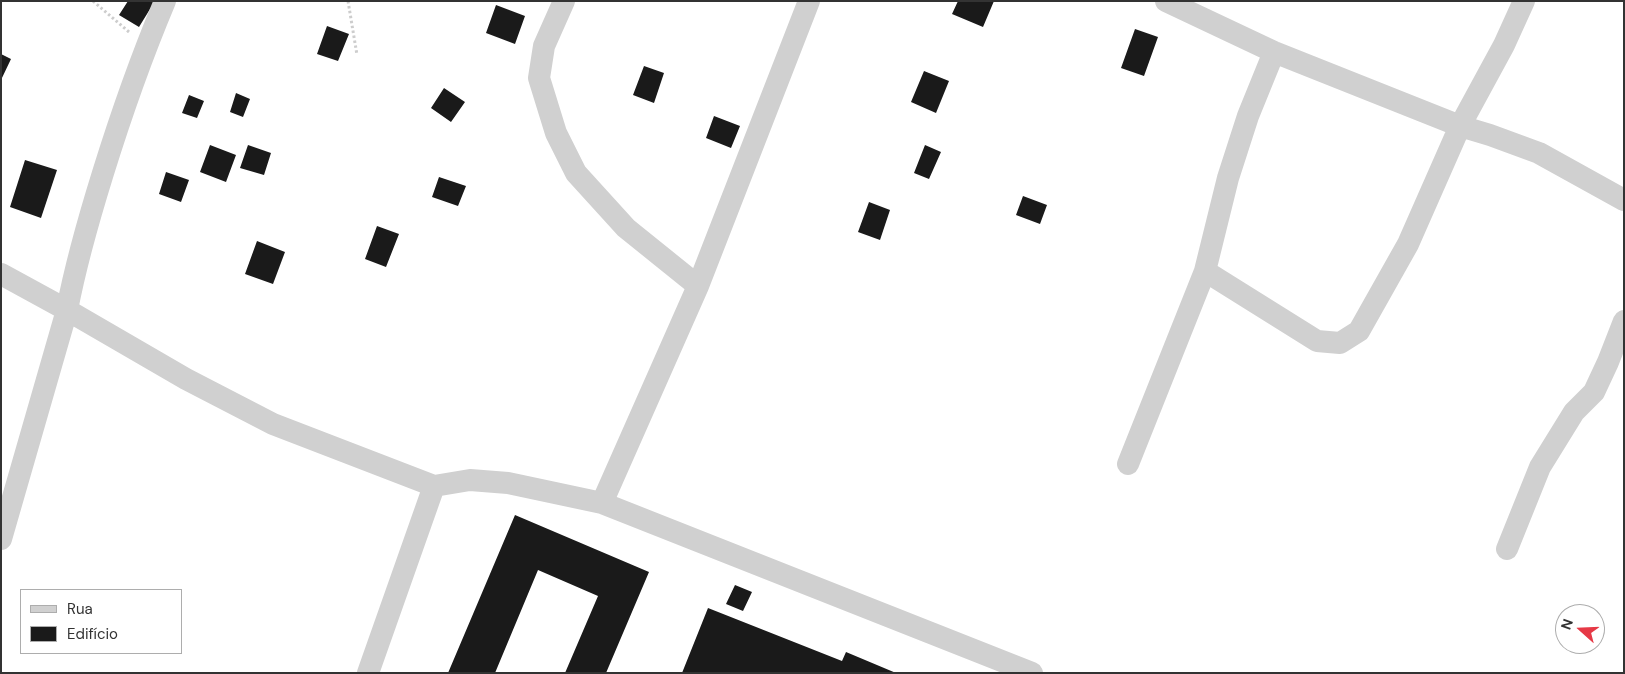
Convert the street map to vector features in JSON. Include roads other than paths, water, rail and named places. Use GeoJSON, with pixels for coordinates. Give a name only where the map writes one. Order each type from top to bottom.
{"type":"FeatureCollection","features":[{"type":"Feature","properties":{"kind":"street"},"geometry":{"type":"LineString","coordinates":[[1,539],[67,310],[73,277],[91,210],[122,112],[165,1]]}},
{"type":"Feature","properties":{"kind":"street"},"geometry":{"type":"LineString","coordinates":[[564,1],[544,46],[539,78],[556,133],[576,173],[626,228],[698,286]]}},
{"type":"Feature","properties":{"kind":"street"},"geometry":{"type":"LineString","coordinates":[[602,503],[698,286],[809,1]]}},
{"type":"Feature","properties":{"kind":"street"},"geometry":{"type":"LineString","coordinates":[[1166,1],[1274,52],[1460,126],[1538,153],[1624,200]]}},
{"type":"Feature","properties":{"kind":"street"},"geometry":{"type":"LineString","coordinates":[[1205,271],[1317,341],[1340,343],[1359,331],[1408,244],[1460,126],[1504,44],[1524,1]]}},
{"type":"Feature","properties":{"kind":"street"},"geometry":{"type":"LineString","coordinates":[[1128,464],[1205,271],[1228,178],[1248,116],[1274,52]]}},
{"type":"Feature","properties":{"kind":"street"},"geometry":{"type":"LineString","coordinates":[[1,274],[186,379],[274,424],[434,486],[470,480],[508,483],[602,503],[1032,673]]}},
{"type":"Feature","properties":{"kind":"street"},"geometry":{"type":"LineString","coordinates":[[1506,548],[1540,467],[1574,412],[1594,392],[1624,321]]}},
{"type":"Feature","properties":{"kind":"street"},"geometry":{"type":"LineString","coordinates":[[368,673],[434,486]]}}]}
